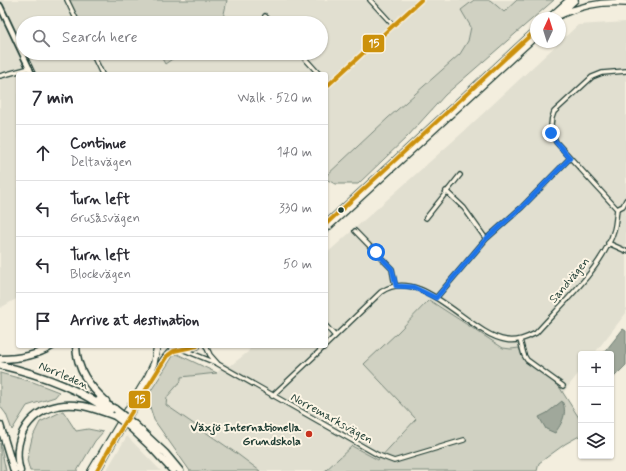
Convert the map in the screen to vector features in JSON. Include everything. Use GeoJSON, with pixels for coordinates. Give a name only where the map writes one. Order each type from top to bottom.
{"type":"FeatureCollection","features":[{"type":"Feature","properties":{"kind":"highway"},"geometry":{"type":"LineString","coordinates":[[0,360],[30,356],[38,354],[48,348]]}},
{"type":"Feature","properties":{"kind":"highway"},"geometry":{"type":"LineString","coordinates":[[76,348],[78,359],[85,378],[97,393],[115,412],[164,453],[180,471]]}},
{"type":"Feature","properties":{"kind":"highway","name":"Norrleden"},"geometry":{"type":"LineString","coordinates":[[0,360],[60,380],[87,393],[115,412]]}},
{"type":"Feature","properties":{"kind":"highway","name":"Norrleden"},"geometry":{"type":"LineString","coordinates":[[0,364],[26,371],[58,383],[115,412]]}},
{"type":"Feature","properties":{"kind":"highway"},"geometry":{"type":"LineString","coordinates":[[20,471],[17,459],[18,442],[26,425],[40,413],[52,407],[75,404],[115,412]]}},
{"type":"Feature","properties":{"kind":"highway"},"geometry":{"type":"LineString","coordinates":[[0,425],[14,471]]}},
{"type":"Feature","properties":{"kind":"highway"},"geometry":{"type":"LineString","coordinates":[[132,426],[173,471]]}},
{"type":"Feature","properties":{"kind":"main road"},"geometry":{"type":"LineString","coordinates":[[556,12],[569,0]]}},
{"type":"Feature","properties":{"kind":"main road"},"geometry":{"type":"LineString","coordinates":[[562,12],[575,0]]}},
{"type":"Feature","properties":{"kind":"main road"},"geometry":{"type":"LineString","coordinates":[[566,13],[580,7],[592,4],[612,2],[626,3]]}},
{"type":"Feature","properties":{"kind":"main road"},"geometry":{"type":"LineString","coordinates":[[328,222],[530,36]]}},
{"type":"Feature","properties":{"kind":"main road"},"geometry":{"type":"LineString","coordinates":[[328,227],[530,42]]}},
{"type":"Feature","properties":{"kind":"main road"},"geometry":{"type":"LineString","coordinates":[[91,471],[148,376],[154,363],[157,348]]}},
{"type":"Feature","properties":{"kind":"main road"},"geometry":{"type":"LineString","coordinates":[[97,471],[164,359],[170,353],[186,348]]}},
{"type":"Feature","properties":{"kind":"street"},"geometry":{"type":"LineString","coordinates":[[67,0],[75,16]]}},
{"type":"Feature","properties":{"kind":"street"},"geometry":{"type":"LineString","coordinates":[[370,0],[393,26]]}},
{"type":"Feature","properties":{"kind":"street"},"geometry":{"type":"LineString","coordinates":[[328,83],[421,0]]}},
{"type":"Feature","properties":{"kind":"street"},"geometry":{"type":"LineString","coordinates":[[0,6],[16,39]]}},
{"type":"Feature","properties":{"kind":"street"},"geometry":{"type":"LineString","coordinates":[[26,60],[31,72]]}},
{"type":"Feature","properties":{"kind":"street"},"geometry":{"type":"LineString","coordinates":[[95,60],[101,72]]}},
{"type":"Feature","properties":{"kind":"street"},"geometry":{"type":"LineString","coordinates":[[307,60],[318,72]]}},
{"type":"Feature","properties":{"kind":"street"},"geometry":{"type":"LineString","coordinates":[[0,76],[30,68]]}},
{"type":"Feature","properties":{"kind":"street"},"geometry":{"type":"LineString","coordinates":[[626,71],[602,73],[592,77],[554,112],[551,120],[551,133],[556,142],[617,209],[623,206],[626,200]]}},
{"type":"Feature","properties":{"kind":"street"},"geometry":{"type":"LineString","coordinates":[[436,298],[486,239],[522,207],[570,158]]}},
{"type":"Feature","properties":{"kind":"street"},"geometry":{"type":"LineString","coordinates":[[426,218],[460,175]]}},
{"type":"Feature","properties":{"kind":"street"},"geometry":{"type":"LineString","coordinates":[[446,191],[464,208],[486,239]]}},
{"type":"Feature","properties":{"kind":"street","name":"Sandvägen"},"geometry":{"type":"LineString","coordinates":[[520,340],[536,333],[591,272],[614,230],[617,209]]}},
{"type":"Feature","properties":{"kind":"street"},"geometry":{"type":"LineString","coordinates":[[356,231],[391,267],[396,286]]}},
{"type":"Feature","properties":{"kind":"street"},"geometry":{"type":"LineString","coordinates":[[608,243],[626,251]]}},
{"type":"Feature","properties":{"kind":"street"},"geometry":{"type":"LineString","coordinates":[[328,342],[381,292],[396,286],[413,287],[436,298],[494,337],[507,340],[520,340],[527,360],[563,386]]}},
{"type":"Feature","properties":{"kind":"street"},"geometry":{"type":"LineString","coordinates":[[328,328],[335,336]]}},
{"type":"Feature","properties":{"kind":"street","name":"Norremarksvägen"},"geometry":{"type":"LineString","coordinates":[[207,348],[210,355],[218,364],[378,455],[394,461],[464,440]]}},
{"type":"Feature","properties":{"kind":"street"},"geometry":{"type":"LineString","coordinates":[[272,396],[322,348]]}},
{"type":"Feature","properties":{"kind":"street"},"geometry":{"type":"LineString","coordinates":[[181,349],[218,364]]}},
{"type":"Feature","properties":{"kind":"shaded area"},"geometry":{"type":"Polygon","coordinates":[[[0,0],[67,0],[75,16],[16,16],[16,60],[163,60],[165,64],[171,60],[328,60],[328,16],[224,16],[227,0],[474,0],[461,10],[471,27],[468,41],[460,54],[328,174],[328,72],[16,72],[16,299],[0,308],[0,0]]]}},
{"type":"Feature","properties":{"kind":"shaded area"},"geometry":{"type":"Polygon","coordinates":[[[67,0],[227,0],[224,16],[75,16],[67,0]]]}},
{"type":"Feature","properties":{"kind":"shaded area"},"geometry":{"type":"Polygon","coordinates":[[[474,0],[490,0],[504,12],[517,0],[554,0],[540,12],[530,12],[530,21],[445,95],[408,136],[358,184],[335,184],[328,180],[328,174],[460,54],[468,41],[471,27],[461,10],[474,0]]]}},
{"type":"Feature","properties":{"kind":"shaded area"},"geometry":{"type":"Polygon","coordinates":[[[490,0],[517,0],[504,12],[490,0]]]}},
{"type":"Feature","properties":{"kind":"shaded area"},"geometry":{"type":"Polygon","coordinates":[[[626,22],[626,313],[596,351],[578,351],[578,374],[563,393],[556,385],[523,358],[519,348],[503,348],[429,300],[398,332],[404,405],[416,418],[378,460],[352,446],[325,471],[260,471],[165,405],[167,397],[181,381],[181,377],[217,373],[225,363],[230,366],[248,352],[250,348],[328,348],[328,252],[461,134],[553,48],[566,48],[566,36],[578,25],[626,22]]]}},
{"type":"Feature","properties":{"kind":"shaded area"},"geometry":{"type":"Polygon","coordinates":[[[163,60],[171,60],[165,64],[163,60]]]}},
{"type":"Feature","properties":{"kind":"shaded area"},"geometry":{"type":"Polygon","coordinates":[[[429,300],[503,348],[519,348],[523,358],[550,378],[556,385],[558,385],[578,416],[578,437],[565,444],[539,463],[537,471],[325,471],[352,446],[378,460],[416,419],[364,364],[429,300]]]}},
{"type":"Feature","properties":{"kind":"shaded area"},"geometry":{"type":"Polygon","coordinates":[[[623,329],[626,331],[626,365],[614,377],[614,351],[605,351],[623,329]]]}},
{"type":"Feature","properties":{"kind":"shaded area"},"geometry":{"type":"Polygon","coordinates":[[[175,353],[217,373],[181,377],[181,381],[167,397],[166,405],[260,471],[190,471],[154,420],[147,397],[175,353]]]}},
{"type":"Feature","properties":{"kind":"shaded area"},"geometry":{"type":"Polygon","coordinates":[[[0,373],[33,382],[59,392],[55,397],[27,406],[12,430],[6,414],[0,406],[0,373]]]}},
{"type":"Feature","properties":{"kind":"shaded area"},"geometry":{"type":"Polygon","coordinates":[[[562,401],[564,405],[564,414],[562,422],[555,433],[546,429],[539,417],[547,413],[562,401]]]}},
{"type":"Feature","properties":{"kind":"shaded area"},"geometry":{"type":"Polygon","coordinates":[[[63,411],[76,431],[88,429],[103,432],[95,441],[77,471],[30,471],[27,460],[32,438],[40,422],[63,411]]]}},
{"type":"Feature","properties":{"kind":"shaded area"},"geometry":{"type":"Polygon","coordinates":[[[127,436],[161,471],[106,471],[127,436]]]}},
{"type":"Feature","properties":{"kind":"shaded area"},"geometry":{"type":"Polygon","coordinates":[[[0,443],[6,471],[0,471],[0,443]]]}},
{"type":"Feature","properties":{"kind":"transit line","name":"15"},"geometry":{"type":"LineString","coordinates":[[328,85],[421,0]]}},
{"type":"Feature","properties":{"kind":"transit line","name":"15"},"geometry":{"type":"LineString","coordinates":[[328,222],[530,36]]}},
{"type":"Feature","properties":{"kind":"transit line","name":"15"},"geometry":{"type":"LineString","coordinates":[[97,471],[116,437],[167,356],[174,351],[188,348]]}},
{"type":"Feature","properties":{"kind":"place","name":"Växjö Internationella Grundskola"},"geometry":{"type":"Point","coordinates":[309,434]}},
{"type":"Feature","properties":{"kind":"route"},"geometry":{"type":"LineString","coordinates":[[376,252],[392,269],[396,286],[413,287],[436,298],[486,239],[522,207],[570,158],[556,142],[551,133]]}}]}
